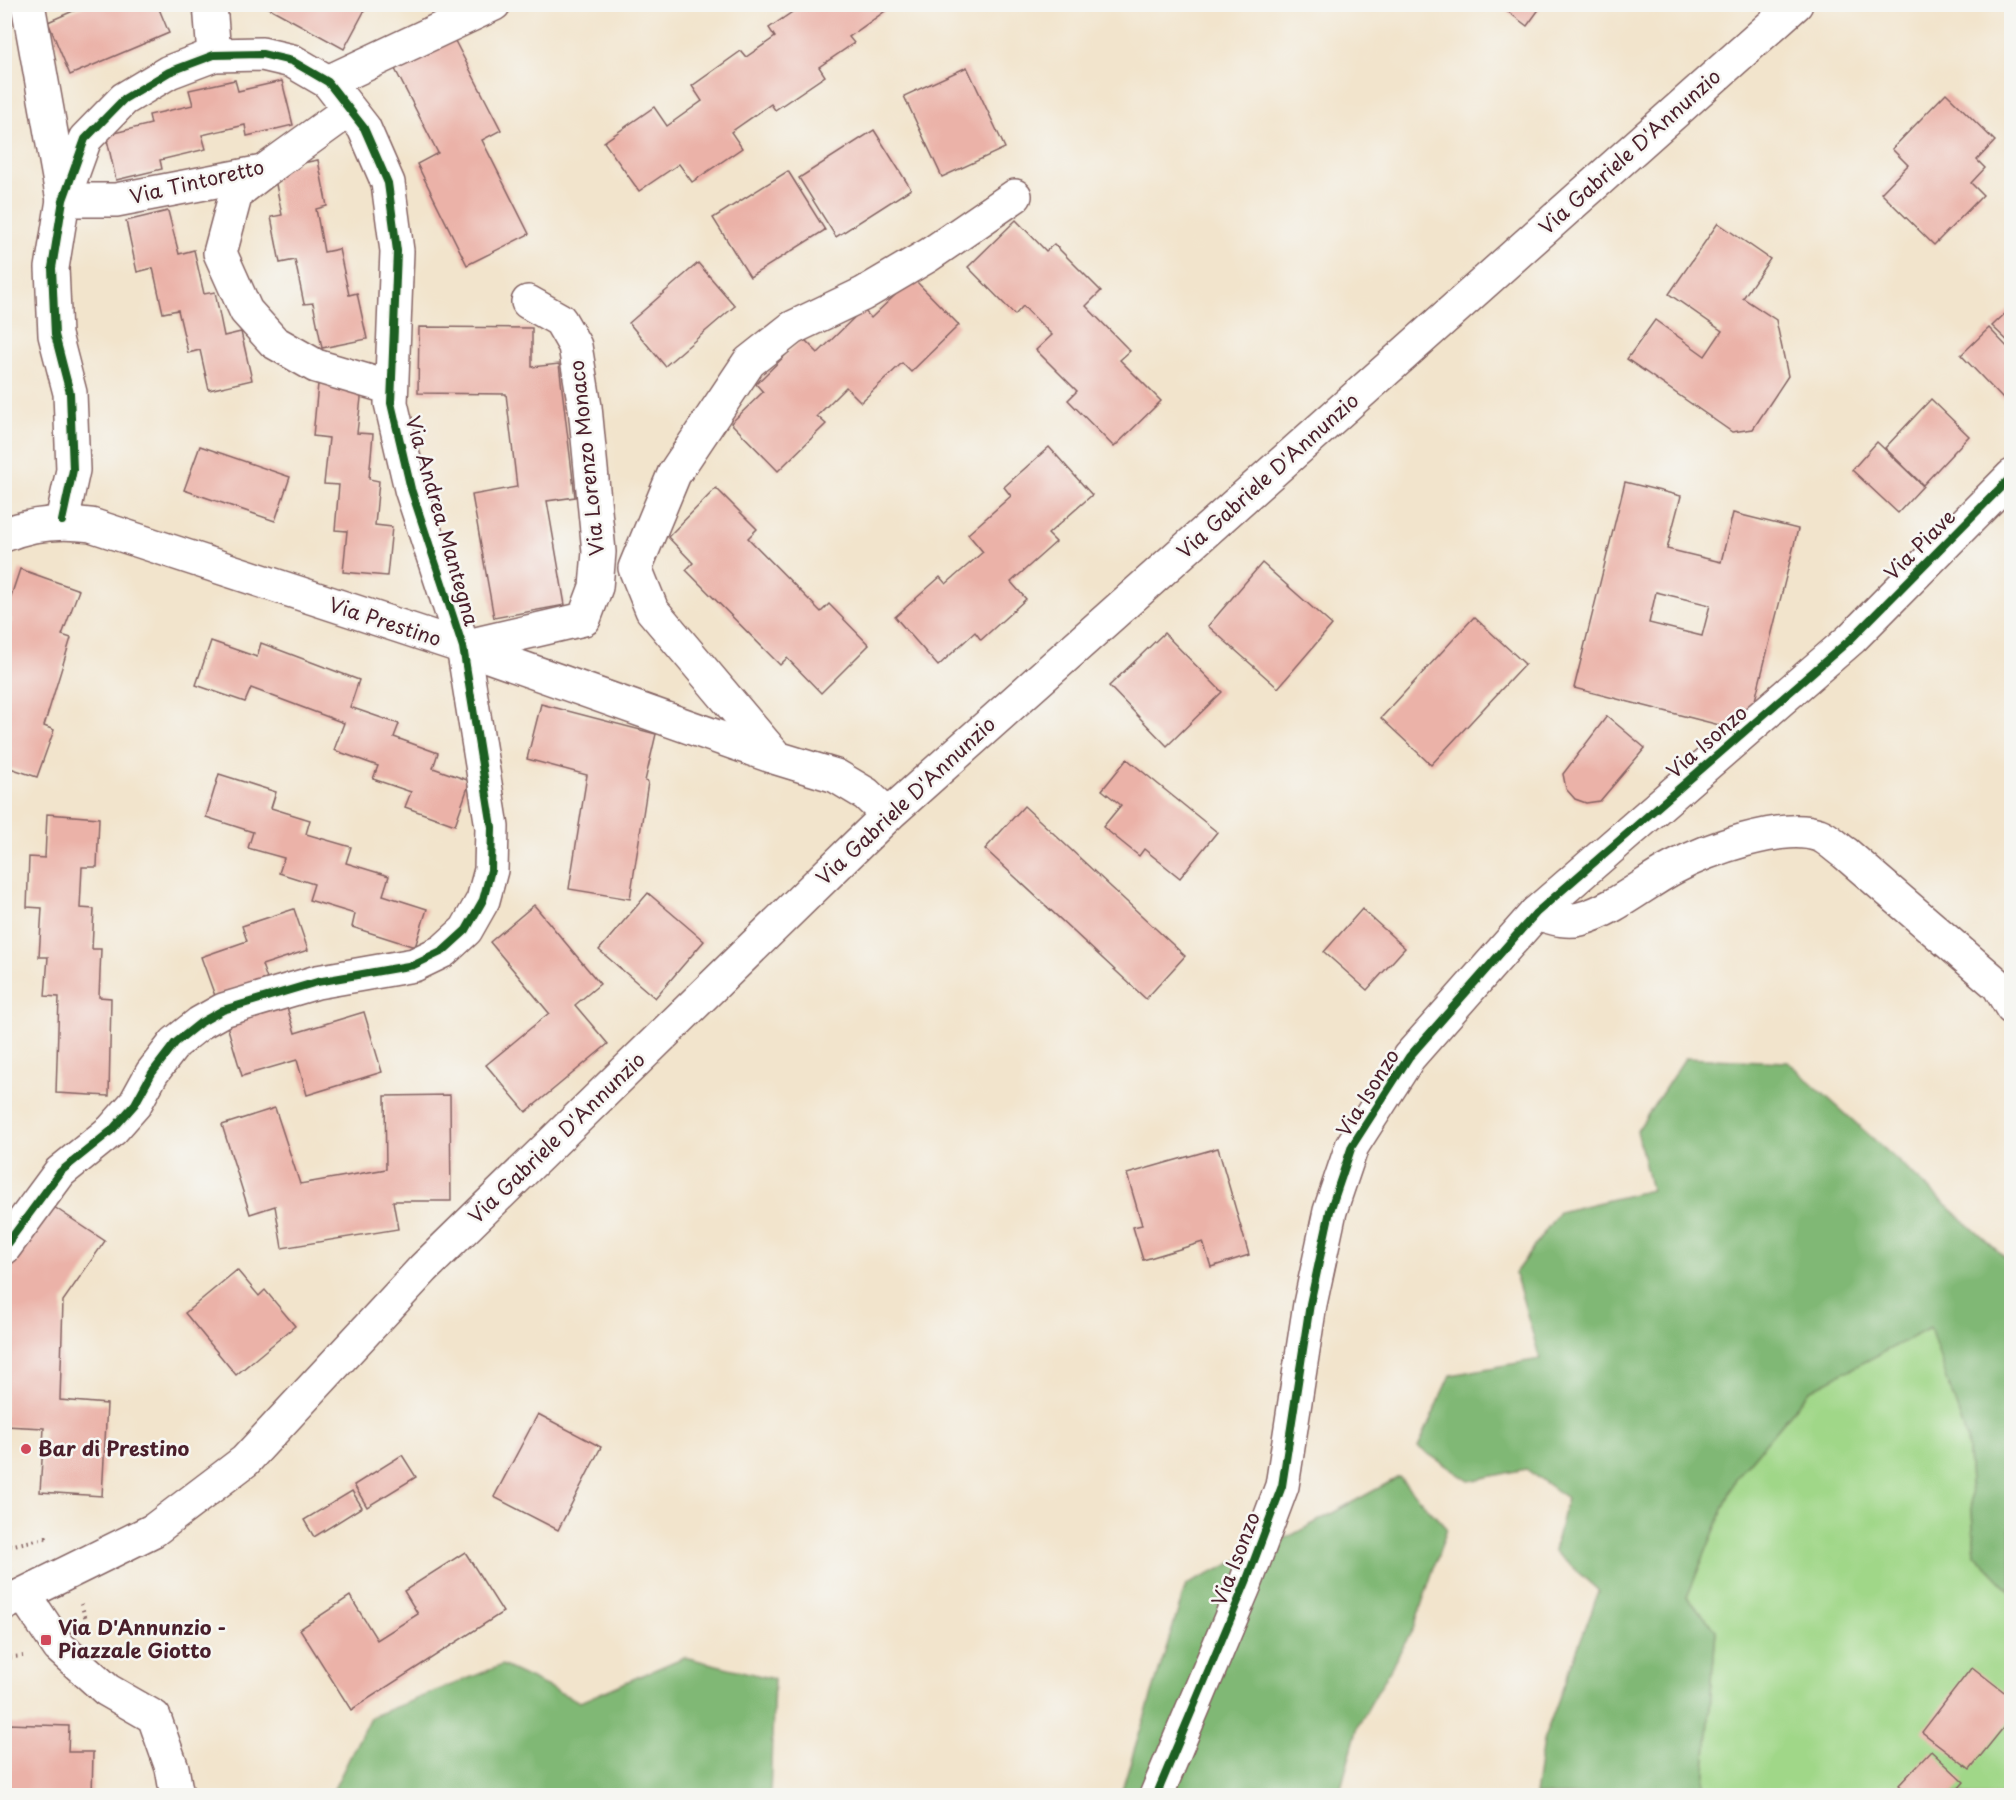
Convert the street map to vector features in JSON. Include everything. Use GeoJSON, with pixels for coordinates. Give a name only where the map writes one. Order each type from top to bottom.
{"type":"FeatureCollection","features":[{"type":"Feature","properties":{"kind":"street","name":"Via Andrea Mantegna"},"geometry":{"type":"LineString","coordinates":[[28,4],[63,200]]}},
{"type":"Feature","properties":{"kind":"street"},"geometry":{"type":"LineString","coordinates":[[210,4],[214,55]]}},
{"type":"Feature","properties":{"kind":"street"},"geometry":{"type":"LineString","coordinates":[[328,82],[494,4]]}},
{"type":"Feature","properties":{"kind":"street","name":"Via Gabriele D'Annunzio"},"geometry":{"type":"LineString","coordinates":[[11,1600],[154,1530],[245,1461],[424,1268],[888,815],[1796,4]]}},
{"type":"Feature","properties":{"kind":"street","name":"Via Andrea Mantegna"},"geometry":{"type":"LineString","coordinates":[[4,1248],[60,1172],[112,1130],[135,1104],[152,1073],[175,1043],[200,1023],[222,1011],[317,982],[414,965],[443,951],[466,930],[483,900],[491,870],[492,826],[463,647],[411,489],[391,403],[398,251],[388,183],[364,128],[328,82],[292,61],[262,54],[214,55],[169,72],[124,99],[85,138],[63,200],[52,268],[55,335],[70,393],[73,470],[62,521]]}},
{"type":"Feature","properties":{"kind":"street","name":"Via Tintoretto"},"geometry":{"type":"LineString","coordinates":[[63,200],[116,200],[262,172],[349,110]]}},
{"type":"Feature","properties":{"kind":"street"},"geometry":{"type":"LineString","coordinates":[[262,172],[237,193],[220,253],[246,311],[274,342],[316,366],[391,388]]}},
{"type":"Feature","properties":{"kind":"street"},"geometry":{"type":"LineString","coordinates":[[777,758],[652,610],[635,568],[674,474],[749,362],[792,328],[873,289],[929,255],[1015,196]]}},
{"type":"Feature","properties":{"kind":"street","name":"Via Lorenzo Monaco"},"geometry":{"type":"LineString","coordinates":[[463,647],[584,620],[596,587],[599,552],[585,407],[576,346],[560,320],[528,302]]}},
{"type":"Feature","properties":{"kind":"street","name":"Via Piave"},"geometry":{"type":"LineString","coordinates":[[1852,638],[2012,476]]}},
{"type":"Feature","properties":{"kind":"street","name":"Via Prestino"},"geometry":{"type":"LineString","coordinates":[[4,535],[17,529],[62,521],[91,525],[463,647],[777,758],[836,776],[866,794],[888,815]]}},
{"type":"Feature","properties":{"kind":"street","name":"Via Isonzo"},"geometry":{"type":"LineString","coordinates":[[1156,1796],[1246,1582],[1282,1486],[1315,1281],[1330,1211],[1352,1146],[1409,1057],[1536,913],[1852,638]]}},
{"type":"Feature","properties":{"kind":"street"},"geometry":{"type":"LineString","coordinates":[[1536,913],[1563,921],[1580,919],[1600,911],[1675,867],[1760,835],[1798,831],[1820,835],[1845,853],[1998,985],[2012,1008]]}},
{"type":"Feature","properties":{"kind":"street"},"geometry":{"type":"LineString","coordinates":[[11,1600],[107,1690],[154,1717],[172,1768],[177,1796]]}},
{"type":"Feature","properties":{"kind":"green space"},"geometry":{"type":"Polygon","coordinates":[[[1685,1058],[1788,1062],[2011,1263],[2011,1591],[1975,1554],[1967,1439],[1930,1328],[1810,1390],[1736,1478],[1687,1597],[1716,1630],[1703,1795],[1535,1795],[1543,1741],[1599,1591],[1554,1551],[1567,1498],[1526,1469],[1469,1481],[1418,1447],[1451,1375],[1540,1359],[1515,1273],[1559,1212],[1651,1190],[1637,1131],[1685,1058]]]}},
{"type":"Feature","properties":{"kind":"green space"},"geometry":{"type":"Polygon","coordinates":[[[1931,1327],[1967,1439],[1975,1554],[2011,1591],[2011,1795],[1703,1795],[1716,1631],[1687,1597],[1736,1478],[1810,1390],[1931,1327]]]}},
{"type":"Feature","properties":{"kind":"green space"},"geometry":{"type":"Polygon","coordinates":[[[1399,1477],[1447,1529],[1414,1627],[1358,1726],[1339,1795],[1120,1796],[1186,1585],[1294,1534],[1399,1477]]]}},
{"type":"Feature","properties":{"kind":"green space"},"geometry":{"type":"Polygon","coordinates":[[[684,1657],[774,1679],[770,1795],[331,1795],[370,1717],[502,1665],[580,1702],[684,1657]]]}},
{"type":"Feature","properties":{"kind":"building"},"geometry":{"type":"Polygon","coordinates":[[[89,4],[157,4],[169,33],[70,75],[48,22],[89,4]]]}},
{"type":"Feature","properties":{"kind":"building"},"geometry":{"type":"Polygon","coordinates":[[[262,4],[368,4],[344,49],[262,4]]]}},
{"type":"Feature","properties":{"kind":"building"},"geometry":{"type":"Polygon","coordinates":[[[804,4],[895,4],[849,37],[854,43],[819,67],[825,76],[775,110],[771,104],[731,132],[742,148],[692,182],[679,164],[639,191],[604,142],[654,107],[667,126],[702,101],[692,86],[741,51],[746,57],[775,37],[769,28],[804,4]]]}},
{"type":"Feature","properties":{"kind":"building"},"geometry":{"type":"Polygon","coordinates":[[[1498,4],[1543,4],[1527,26],[1498,4]]]}},
{"type":"Feature","properties":{"kind":"building"},"geometry":{"type":"Polygon","coordinates":[[[454,39],[501,130],[482,140],[529,234],[467,265],[417,164],[438,153],[395,69],[454,39]]]}},
{"type":"Feature","properties":{"kind":"building"},"geometry":{"type":"Polygon","coordinates":[[[967,67],[1005,148],[942,177],[904,96],[967,67]]]}},
{"type":"Feature","properties":{"kind":"building"},"geometry":{"type":"Polygon","coordinates":[[[235,80],[238,91],[282,81],[293,125],[247,136],[245,125],[202,135],[206,149],[160,160],[162,169],[116,180],[106,135],[151,124],[149,115],[193,105],[189,90],[235,80]]]}},
{"type":"Feature","properties":{"kind":"building"},"geometry":{"type":"Polygon","coordinates":[[[1946,93],[1995,141],[1977,160],[1985,168],[1971,183],[1983,195],[1934,245],[1881,193],[1908,165],[1892,149],[1946,93]]]}},
{"type":"Feature","properties":{"kind":"building"},"geometry":{"type":"Polygon","coordinates":[[[874,130],[911,189],[836,237],[799,178],[874,130]]]}},
{"type":"Feature","properties":{"kind":"building"},"geometry":{"type":"Polygon","coordinates":[[[318,160],[327,206],[316,209],[324,252],[339,249],[349,295],[357,293],[367,339],[322,348],[313,303],[304,304],[295,260],[280,263],[271,217],[282,215],[273,169],[318,160]]]}},
{"type":"Feature","properties":{"kind":"building"},"geometry":{"type":"Polygon","coordinates":[[[788,171],[825,230],[750,277],[713,218],[788,171]]]}},
{"type":"Feature","properties":{"kind":"building"},"geometry":{"type":"Polygon","coordinates":[[[168,211],[179,254],[194,250],[204,294],[215,292],[224,336],[241,332],[252,380],[209,390],[200,350],[188,353],[178,310],[163,313],[153,268],[137,272],[126,221],[168,211]]]}},
{"type":"Feature","properties":{"kind":"building"},"geometry":{"type":"Polygon","coordinates":[[[1016,220],[1046,251],[1054,244],[1101,291],[1086,306],[1130,351],[1120,360],[1161,401],[1114,447],[1068,400],[1077,391],[1036,350],[1052,335],[1023,306],[1015,315],[968,267],[1016,220]]]}},
{"type":"Feature","properties":{"kind":"building"},"geometry":{"type":"Polygon","coordinates":[[[1718,223],[1770,259],[1743,298],[1776,320],[1788,376],[1753,429],[1732,432],[1627,359],[1655,320],[1705,356],[1722,331],[1669,294],[1718,223]]]}},
{"type":"Feature","properties":{"kind":"building"},"geometry":{"type":"Polygon","coordinates":[[[698,263],[735,306],[665,366],[629,323],[698,263]]]}},
{"type":"Feature","properties":{"kind":"building"},"geometry":{"type":"Polygon","coordinates":[[[913,278],[959,325],[911,372],[902,363],[861,402],[846,387],[817,416],[826,424],[778,471],[731,423],[763,392],[756,384],[803,338],[818,353],[863,309],[871,318],[913,278]]]}},
{"type":"Feature","properties":{"kind":"building"},"geometry":{"type":"Polygon","coordinates":[[[2012,307],[2012,345],[1992,326],[2012,307]]]}},
{"type":"Feature","properties":{"kind":"building"},"geometry":{"type":"Polygon","coordinates":[[[419,327],[532,328],[532,367],[559,364],[575,497],[547,501],[565,605],[494,618],[472,495],[517,487],[506,394],[418,393],[419,327]]]}},
{"type":"Feature","properties":{"kind":"building"},"geometry":{"type":"Polygon","coordinates":[[[1989,328],[2012,352],[2012,391],[2003,399],[1961,355],[1989,328]]]}},
{"type":"Feature","properties":{"kind":"building"},"geometry":{"type":"Polygon","coordinates":[[[318,384],[362,389],[357,433],[373,434],[369,479],[379,481],[375,525],[392,527],[387,576],[343,572],[347,531],[335,530],[339,485],[324,484],[329,438],[313,436],[318,384]]]}},
{"type":"Feature","properties":{"kind":"building"},"geometry":{"type":"Polygon","coordinates":[[[1931,399],[1969,436],[1923,485],[1885,448],[1931,399]]]}},
{"type":"Feature","properties":{"kind":"building"},"geometry":{"type":"Polygon","coordinates":[[[1877,442],[1923,486],[1898,513],[1852,470],[1877,442]]]}},
{"type":"Feature","properties":{"kind":"building"},"geometry":{"type":"Polygon","coordinates":[[[200,446],[290,477],[275,521],[184,490],[200,446]]]}},
{"type":"Feature","properties":{"kind":"building"},"geometry":{"type":"Polygon","coordinates":[[[1049,447],[1092,495],[1048,534],[1056,542],[1011,582],[1026,599],[981,640],[975,632],[938,666],[895,617],[940,577],[946,584],[983,552],[968,534],[1011,496],[1004,487],[1049,447]]]}},
{"type":"Feature","properties":{"kind":"building"},"geometry":{"type":"Polygon","coordinates":[[[1625,482],[1681,496],[1667,549],[1721,562],[1733,513],[1798,529],[1747,732],[1574,688],[1625,482]],[[1656,592],[1649,623],[1702,636],[1710,605],[1656,592]]]}},
{"type":"Feature","properties":{"kind":"building"},"geometry":{"type":"Polygon","coordinates":[[[716,488],[757,529],[748,538],[821,612],[829,604],[869,645],[821,693],[787,658],[780,665],[686,570],[693,563],[668,537],[716,488]]]}},
{"type":"Feature","properties":{"kind":"building"},"geometry":{"type":"Polygon","coordinates":[[[1262,563],[1332,625],[1278,688],[1208,626],[1262,563]]]}},
{"type":"Feature","properties":{"kind":"building"},"geometry":{"type":"Polygon","coordinates":[[[20,569],[79,590],[62,635],[71,638],[44,726],[54,730],[37,777],[4,766],[4,640],[12,619],[5,617],[5,614],[20,569]]]}},
{"type":"Feature","properties":{"kind":"building"},"geometry":{"type":"Polygon","coordinates":[[[1474,617],[1525,664],[1431,765],[1381,718],[1474,617]]]}},
{"type":"Feature","properties":{"kind":"building"},"geometry":{"type":"Polygon","coordinates":[[[1164,633],[1222,692],[1167,746],[1109,686],[1164,633]]]}},
{"type":"Feature","properties":{"kind":"building"},"geometry":{"type":"Polygon","coordinates":[[[211,641],[257,657],[261,643],[359,680],[350,707],[399,724],[394,737],[438,753],[433,768],[470,781],[455,825],[405,807],[411,792],[373,779],[378,766],[334,750],[344,723],[251,688],[245,702],[196,685],[211,641]]]}},
{"type":"Feature","properties":{"kind":"building"},"geometry":{"type":"Polygon","coordinates":[[[541,704],[656,734],[645,781],[648,782],[630,899],[569,889],[587,775],[527,759],[541,704]]]}},
{"type":"Feature","properties":{"kind":"building"},"geometry":{"type":"Polygon","coordinates":[[[1607,716],[1645,748],[1600,801],[1586,803],[1575,799],[1566,789],[1563,774],[1607,716]]]}},
{"type":"Feature","properties":{"kind":"building"},"geometry":{"type":"Polygon","coordinates":[[[1127,759],[1217,832],[1180,878],[1144,849],[1139,856],[1103,827],[1121,805],[1102,790],[1127,759]]]}},
{"type":"Feature","properties":{"kind":"building"},"geometry":{"type":"Polygon","coordinates":[[[219,774],[276,792],[271,808],[310,820],[306,834],[351,847],[346,863],[389,876],[383,895],[427,909],[415,947],[352,927],[355,914],[309,900],[314,884],[279,873],[284,858],[248,848],[253,832],[206,817],[219,774]]]}},
{"type":"Feature","properties":{"kind":"building"},"geometry":{"type":"Polygon","coordinates":[[[1024,806],[1185,956],[1146,999],[985,849],[1024,806]]]}},
{"type":"Feature","properties":{"kind":"building"},"geometry":{"type":"Polygon","coordinates":[[[47,814],[99,818],[97,867],[82,867],[80,908],[94,909],[92,949],[101,949],[99,997],[111,998],[109,1096],[56,1093],[59,997],[45,996],[48,957],[39,957],[42,908],[27,907],[29,857],[45,858],[47,814]]]}},
{"type":"Feature","properties":{"kind":"building"},"geometry":{"type":"Polygon","coordinates":[[[648,893],[704,941],[655,998],[599,950],[648,893]]]}},
{"type":"Feature","properties":{"kind":"building"},"geometry":{"type":"Polygon","coordinates":[[[534,905],[600,984],[575,1005],[608,1044],[526,1112],[486,1065],[549,1013],[490,942],[534,905]]]}},
{"type":"Feature","properties":{"kind":"building"},"geometry":{"type":"Polygon","coordinates":[[[294,909],[308,950],[262,965],[267,979],[215,996],[201,957],[247,941],[242,926],[294,909]]]}},
{"type":"Feature","properties":{"kind":"building"},"geometry":{"type":"Polygon","coordinates":[[[1362,909],[1405,948],[1367,990],[1324,952],[1362,909]]]}},
{"type":"Feature","properties":{"kind":"building"},"geometry":{"type":"Polygon","coordinates":[[[286,1004],[295,1033],[364,1012],[382,1072],[307,1095],[297,1060],[242,1076],[226,1022],[286,1004]]]}},
{"type":"Feature","properties":{"kind":"building"},"geometry":{"type":"Polygon","coordinates":[[[450,1095],[451,1201],[393,1201],[398,1229],[282,1248],[275,1206],[250,1214],[222,1125],[275,1108],[300,1184],[386,1169],[385,1096],[450,1095]]]}},
{"type":"Feature","properties":{"kind":"building"},"geometry":{"type":"Polygon","coordinates":[[[1218,1148],[1249,1255],[1211,1267],[1203,1242],[1143,1260],[1133,1227],[1142,1225],[1127,1174],[1218,1148]]]}},
{"type":"Feature","properties":{"kind":"building"},"geometry":{"type":"Polygon","coordinates":[[[48,1203],[105,1241],[63,1301],[60,1400],[107,1404],[102,1496],[40,1492],[44,1428],[5,1426],[5,1267],[48,1203]]]}},
{"type":"Feature","properties":{"kind":"building"},"geometry":{"type":"Polygon","coordinates":[[[237,1270],[259,1296],[265,1290],[295,1326],[236,1375],[185,1313],[237,1270]]]}},
{"type":"Feature","properties":{"kind":"building"},"geometry":{"type":"Polygon","coordinates":[[[538,1414],[601,1447],[558,1530],[494,1497],[538,1414]]]}},
{"type":"Feature","properties":{"kind":"building"},"geometry":{"type":"Polygon","coordinates":[[[402,1455],[416,1477],[367,1507],[354,1485],[402,1455]]]}},
{"type":"Feature","properties":{"kind":"building"},"geometry":{"type":"Polygon","coordinates":[[[352,1491],[362,1507],[314,1537],[304,1520],[352,1491]]]}},
{"type":"Feature","properties":{"kind":"building"},"geometry":{"type":"Polygon","coordinates":[[[465,1552],[503,1612],[351,1710],[300,1629],[350,1596],[377,1640],[418,1614],[404,1591],[465,1552]]]}},
{"type":"Feature","properties":{"kind":"building"},"geometry":{"type":"Polygon","coordinates":[[[1972,1667],[2012,1698],[2012,1717],[1970,1769],[1922,1732],[1972,1667]]]}},
{"type":"Feature","properties":{"kind":"building"},"geometry":{"type":"Polygon","coordinates":[[[7,1724],[69,1726],[68,1752],[93,1752],[92,1796],[4,1796],[7,1724]]]}},
{"type":"Feature","properties":{"kind":"building"},"geometry":{"type":"Polygon","coordinates":[[[1931,1751],[1964,1782],[1952,1796],[1911,1796],[1899,1785],[1931,1751]]]}},
{"type":"Feature","properties":{"kind":"cycle path"},"geometry":{"type":"LineString","coordinates":[[4,1248],[60,1172],[112,1130],[135,1104],[152,1073],[175,1043],[200,1023],[223,1010],[317,982],[414,965],[443,951],[466,930],[483,900],[491,870],[492,827],[463,647],[411,489],[391,403],[397,251],[388,183],[364,128],[328,82],[292,61],[262,54],[214,55],[169,72],[124,99],[85,139],[63,200],[52,268],[55,335],[70,393],[73,470],[62,521]]}},
{"type":"Feature","properties":{"kind":"cycle path"},"geometry":{"type":"LineString","coordinates":[[1156,1796],[1246,1582],[1282,1486],[1310,1304],[1330,1211],[1352,1146],[1409,1057],[1536,913],[1852,638],[2012,476]]}},
{"type":"Feature","properties":{"kind":"place","name":"Bar di Prestino"},"geometry":{"type":"Point","coordinates":[26,1449]}},
{"type":"Feature","properties":{"kind":"place","name":"Via D'Annunzio - Piazzale Giotto"},"geometry":{"type":"Point","coordinates":[46,1640]}}]}
